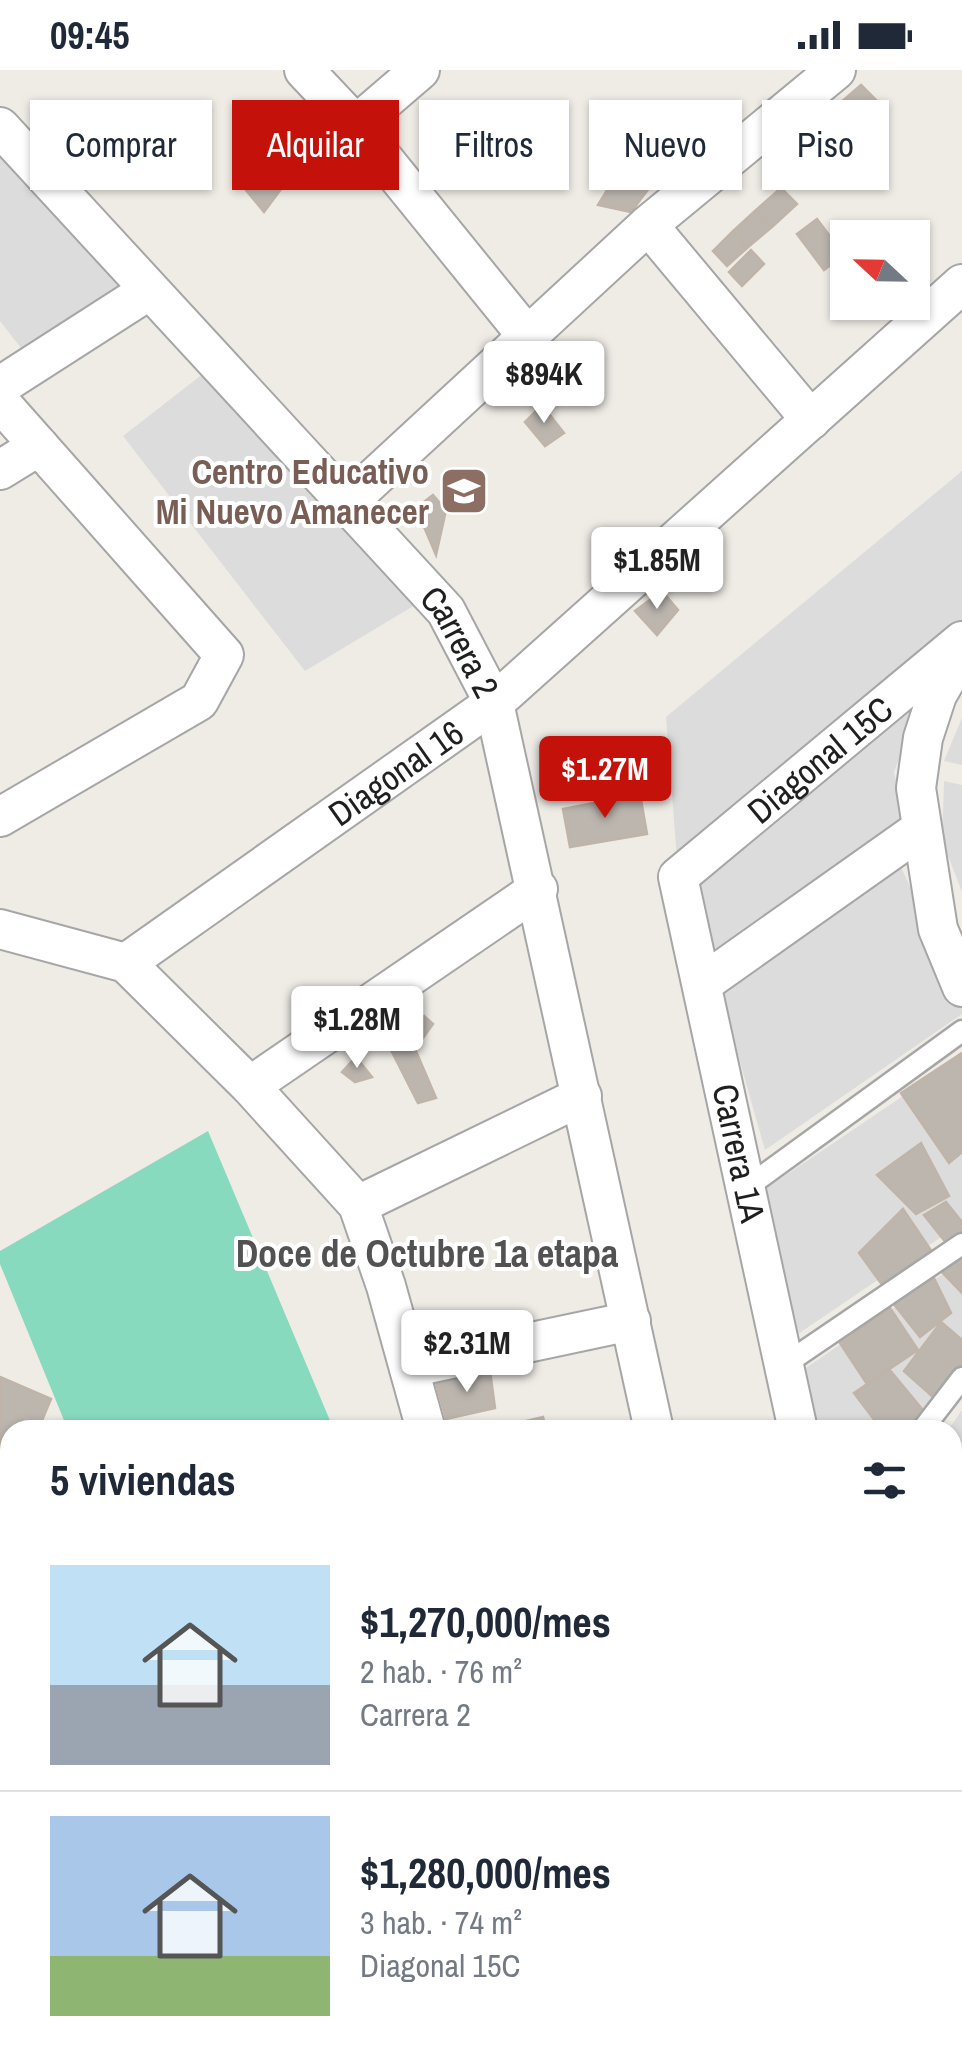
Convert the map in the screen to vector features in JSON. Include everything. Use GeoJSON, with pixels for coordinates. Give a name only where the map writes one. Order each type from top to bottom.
{"type":"FeatureCollection","features":[{"type":"Feature","properties":{"kind":"street"},"geometry":{"type":"LineString","coordinates":[[304,70],[332,100]]}},
{"type":"Feature","properties":{"kind":"street"},"geometry":{"type":"LineString","coordinates":[[385,100],[420,70]]}},
{"type":"Feature","properties":{"kind":"street"},"geometry":{"type":"LineString","coordinates":[[348,502],[648,226],[836,70]]}},
{"type":"Feature","properties":{"kind":"street","name":"Carrera 2"},"geometry":{"type":"LineString","coordinates":[[0,127],[446,611],[494,703],[652,1420]]}},
{"type":"Feature","properties":{"kind":"street"},"geometry":{"type":"LineString","coordinates":[[399,178],[528,337]]}},
{"type":"Feature","properties":{"kind":"street"},"geometry":{"type":"LineString","coordinates":[[648,226],[811,420]]}},
{"type":"Feature","properties":{"kind":"street","name":"Diagonal 16"},"geometry":{"type":"LineString","coordinates":[[126,963],[494,703],[962,284]]}},
{"type":"Feature","properties":{"kind":"street"},"geometry":{"type":"LineString","coordinates":[[0,386],[148,290]]}},
{"type":"Feature","properties":{"kind":"street"},"geometry":{"type":"LineString","coordinates":[[0,402],[224,655],[199,701],[0,818]]}},
{"type":"Feature","properties":{"kind":"street"},"geometry":{"type":"LineString","coordinates":[[0,470],[39,446]]}},
{"type":"Feature","properties":{"kind":"street","name":"Diagonal 15C"},"geometry":{"type":"LineString","coordinates":[[678,877],[962,641]]}},
{"type":"Feature","properties":{"kind":"street","name":"Diagonal 15C"},"geometry":{"type":"LineString","coordinates":[[962,650],[937,695],[923,738],[916,788],[938,929],[962,987]]}},
{"type":"Feature","properties":{"kind":"street"},"geometry":{"type":"LineString","coordinates":[[702,984],[921,835]]}},
{"type":"Feature","properties":{"kind":"street","name":"Carrera 1A"},"geometry":{"type":"LineString","coordinates":[[678,877],[796,1420]]}},
{"type":"Feature","properties":{"kind":"street"},"geometry":{"type":"LineString","coordinates":[[250,1086],[538,889]]}},
{"type":"Feature","properties":{"kind":"street"},"geometry":{"type":"LineString","coordinates":[[0,929],[126,963],[250,1086],[358,1205],[386,1286],[423,1420]]}},
{"type":"Feature","properties":{"kind":"street"},"geometry":{"type":"LineString","coordinates":[[358,1205],[582,1096]]}},
{"type":"Feature","properties":{"kind":"street"},"geometry":{"type":"LineString","coordinates":[[409,1368],[630,1320]]}},
{"type":"Feature","properties":{"kind":"lane"},"geometry":{"type":"LineString","coordinates":[[746,1188],[962,1031]]}},
{"type":"Feature","properties":{"kind":"lane"},"geometry":{"type":"LineString","coordinates":[[784,1365],[962,1244]]}},
{"type":"Feature","properties":{"kind":"lane"},"geometry":{"type":"LineString","coordinates":[[930,1420],[962,1378]]}},
{"type":"Feature","properties":{"kind":"shaded area"},"geometry":{"type":"Polygon","coordinates":[[[0,111],[30,143],[30,190],[75,190],[151,270],[21,348],[0,321],[0,111]]]}},
{"type":"Feature","properties":{"kind":"shaded area"},"geometry":{"type":"Polygon","coordinates":[[[226,356],[435,593],[305,671],[123,436],[226,356]]]}},
{"type":"Feature","properties":{"kind":"shaded area"},"geometry":{"type":"Polygon","coordinates":[[[962,471],[962,622],[890,692],[678,872],[666,717],[962,471]]]}},
{"type":"Feature","properties":{"kind":"shaded area"},"geometry":{"type":"Polygon","coordinates":[[[928,684],[894,772],[906,825],[710,952],[694,886],[928,684]]]}},
{"type":"Feature","properties":{"kind":"shaded area"},"geometry":{"type":"Polygon","coordinates":[[[962,718],[962,765],[944,761],[962,718]]]}},
{"type":"Feature","properties":{"kind":"shaded area"},"geometry":{"type":"Polygon","coordinates":[[[944,781],[962,785],[962,892],[942,840],[944,781]]]}},
{"type":"Feature","properties":{"kind":"shaded area"},"geometry":{"type":"Polygon","coordinates":[[[901,867],[962,1000],[962,1014],[765,1150],[721,995],[901,867]]]}},
{"type":"Feature","properties":{"kind":"shaded area"},"geometry":{"type":"Polygon","coordinates":[[[962,1056],[962,1223],[792,1338],[764,1190],[962,1056]]]}},
{"type":"Feature","properties":{"kind":"shaded area"},"geometry":{"type":"Polygon","coordinates":[[[962,1261],[962,1360],[918,1420],[812,1420],[800,1372],[962,1261]]]}},
{"type":"Feature","properties":{"kind":"green space"},"geometry":{"type":"Polygon","coordinates":[[[208,1131],[330,1420],[64,1420],[0,1264],[0,1251],[208,1131]]]}},
{"type":"Feature","properties":{"kind":"building"},"geometry":{"type":"Polygon","coordinates":[[[861,85],[876,100],[844,100],[861,85]]]}},
{"type":"Feature","properties":{"kind":"building"},"geometry":{"type":"Polygon","coordinates":[[[246,190],[280,190],[264,212],[246,190]]]}},
{"type":"Feature","properties":{"kind":"building"},"geometry":{"type":"Polygon","coordinates":[[[607,190],[648,190],[631,212],[598,205],[607,190]]]}},
{"type":"Feature","properties":{"kind":"building"},"geometry":{"type":"Polygon","coordinates":[[[779,190],[797,204],[772,227],[756,210],[779,190]]]}},
{"type":"Feature","properties":{"kind":"building"},"geometry":{"type":"Polygon","coordinates":[[[756,210],[772,227],[747,248],[733,231],[756,210]]]}},
{"type":"Feature","properties":{"kind":"building"},"geometry":{"type":"Polygon","coordinates":[[[817,219],[830,236],[830,266],[824,270],[797,234],[817,219]]]}},
{"type":"Feature","properties":{"kind":"building"},"geometry":{"type":"Polygon","coordinates":[[[733,231],[747,248],[727,266],[713,251],[733,231]]]}},
{"type":"Feature","properties":{"kind":"building"},"geometry":{"type":"Polygon","coordinates":[[[751,250],[764,264],[742,286],[729,272],[751,250]]]}},
{"type":"Feature","properties":{"kind":"building"},"geometry":{"type":"Polygon","coordinates":[[[542,405],[564,433],[545,446],[525,422],[542,405]]]}},
{"type":"Feature","properties":{"kind":"building"},"geometry":{"type":"Polygon","coordinates":[[[433,495],[446,510],[436,555],[416,508],[433,495]]]}},
{"type":"Feature","properties":{"kind":"building"},"geometry":{"type":"Polygon","coordinates":[[[662,591],[678,610],[657,635],[635,611],[662,591]]]}},
{"type":"Feature","properties":{"kind":"building"},"geometry":{"type":"Polygon","coordinates":[[[640,794],[647,834],[570,847],[563,809],[640,794]]]}},
{"type":"Feature","properties":{"kind":"building"},"geometry":{"type":"Polygon","coordinates":[[[424,1016],[433,1024],[415,1049],[436,1098],[418,1103],[388,1044],[424,1016]]]}},
{"type":"Feature","properties":{"kind":"building"},"geometry":{"type":"Polygon","coordinates":[[[962,1053],[962,1152],[949,1163],[901,1093],[962,1053]]]}},
{"type":"Feature","properties":{"kind":"building"},"geometry":{"type":"Polygon","coordinates":[[[356,1057],[372,1077],[355,1082],[342,1072],[356,1057]]]}},
{"type":"Feature","properties":{"kind":"building"},"geometry":{"type":"Polygon","coordinates":[[[921,1143],[949,1196],[916,1214],[877,1175],[921,1143]]]}},
{"type":"Feature","properties":{"kind":"building"},"geometry":{"type":"Polygon","coordinates":[[[946,1202],[962,1222],[962,1236],[947,1244],[924,1215],[946,1202]]]}},
{"type":"Feature","properties":{"kind":"building"},"geometry":{"type":"Polygon","coordinates":[[[903,1209],[932,1252],[883,1286],[859,1253],[903,1209]]]}},
{"type":"Feature","properties":{"kind":"building"},"geometry":{"type":"Polygon","coordinates":[[[962,1254],[962,1293],[941,1271],[962,1254]]]}},
{"type":"Feature","properties":{"kind":"building"},"geometry":{"type":"Polygon","coordinates":[[[932,1274],[951,1313],[920,1337],[893,1303],[932,1274]]]}},
{"type":"Feature","properties":{"kind":"building"},"geometry":{"type":"Polygon","coordinates":[[[890,1308],[918,1350],[867,1384],[840,1343],[890,1308]]]}},
{"type":"Feature","properties":{"kind":"building"},"geometry":{"type":"Polygon","coordinates":[[[941,1322],[962,1340],[962,1373],[941,1404],[904,1371],[941,1322]]]}},
{"type":"Feature","properties":{"kind":"building"},"geometry":{"type":"Polygon","coordinates":[[[889,1369],[927,1415],[923,1420],[874,1420],[854,1393],[889,1369]]]}},
{"type":"Feature","properties":{"kind":"building"},"geometry":{"type":"Polygon","coordinates":[[[490,1371],[495,1408],[446,1419],[436,1383],[490,1371]]]}},
{"type":"Feature","properties":{"kind":"building"},"geometry":{"type":"Polygon","coordinates":[[[0,1377],[51,1399],[42,1420],[0,1420],[0,1377]]]}},
{"type":"Feature","properties":{"kind":"place","name":"Centro Educativo Mi Nuevo Amanecer"},"geometry":{"type":"Point","coordinates":[464,491]}},
{"type":"Feature","properties":{"kind":"district","name":"Doce de Octubre 1a etapa"},"geometry":{"type":"Point","coordinates":[427,1253]}}]}
